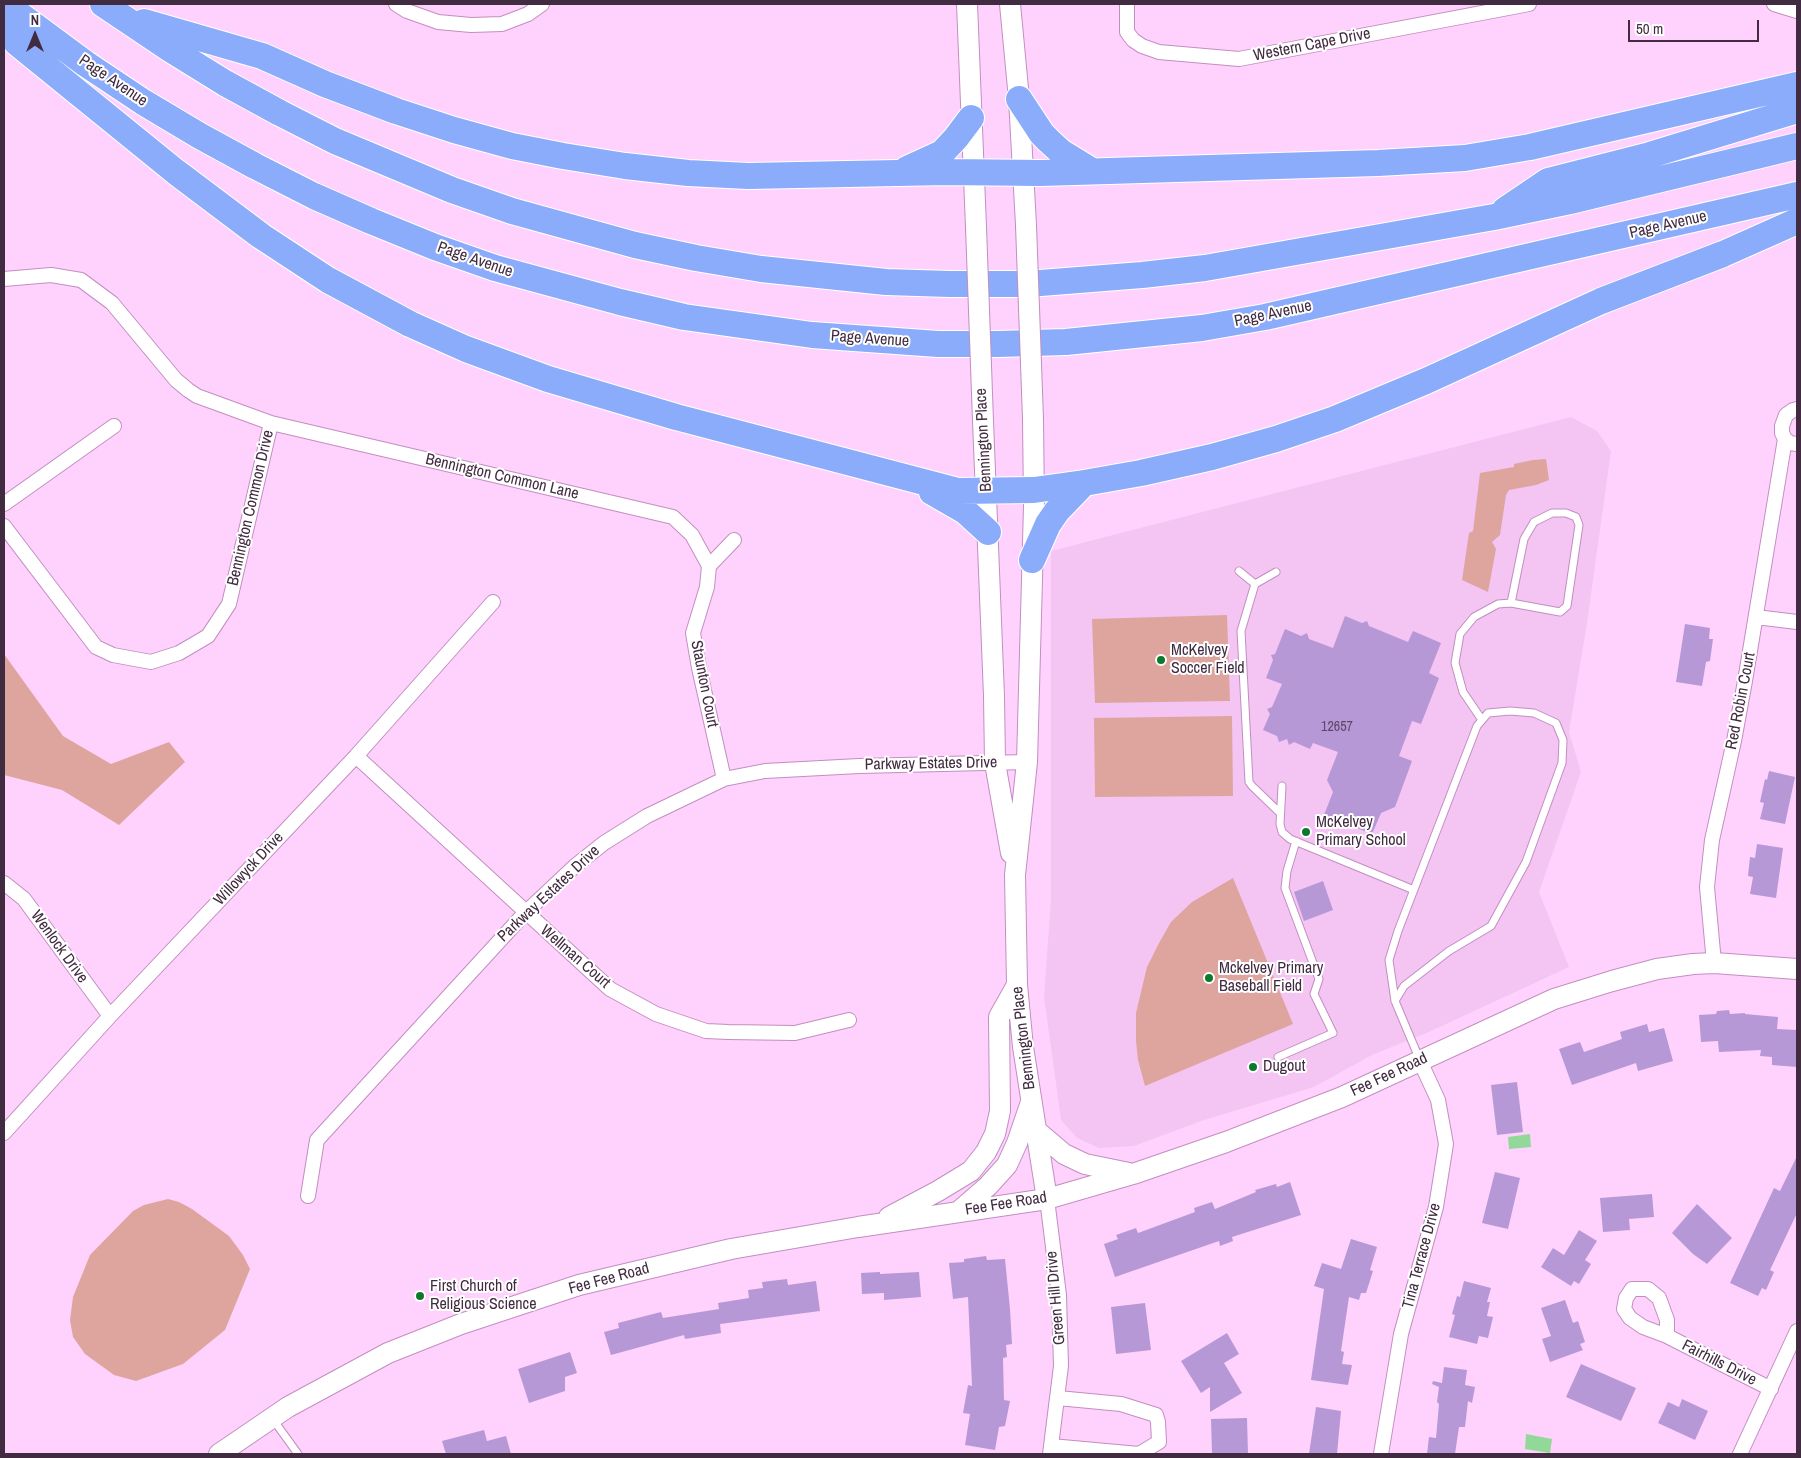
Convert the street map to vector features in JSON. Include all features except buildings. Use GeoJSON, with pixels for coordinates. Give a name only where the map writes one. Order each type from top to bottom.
{"type":"FeatureCollection","features":[{"type":"Feature","properties":{"kind":"highway","name":"Page Avenue"},"geometry":{"type":"LineString","coordinates":[[5,4],[86,64],[143,102],[200,136],[314,196],[380,225],[495,268],[620,302],[684,317],[812,335],[929,343],[998,344],[1066,342],[1202,328],[1283,313],[1797,195]]}},
{"type":"Feature","properties":{"kind":"highway"},"geometry":{"type":"LineString","coordinates":[[110,9],[262,56],[325,84],[396,111],[512,146],[625,166],[688,173],[748,176],[1024,173],[1368,163],[1465,158],[1530,147],[1797,85]]}},
{"type":"Feature","properties":{"kind":"highway"},"geometry":{"type":"LineString","coordinates":[[110,9],[218,78],[280,113],[335,141],[452,190],[512,211],[635,245],[696,258],[761,269],[886,282],[1028,284],[1142,276],[1205,268],[1494,217],[1570,201],[1797,146]]}},
{"type":"Feature","properties":{"kind":"highway"},"geometry":{"type":"LineString","coordinates":[[4,27],[17,43],[176,172],[260,236],[328,280],[410,324],[466,349],[548,379],[676,416],[958,491],[1034,490],[1141,474],[1276,439],[1335,419],[1426,381],[1602,301],[1723,254],[1797,221]]}},
{"type":"Feature","properties":{"kind":"highway"},"geometry":{"type":"LineString","coordinates":[[1019,99],[1049,142],[1061,152],[1092,171]]}},
{"type":"Feature","properties":{"kind":"highway"},"geometry":{"type":"LineString","coordinates":[[1494,217],[1548,181],[1658,152],[1797,110]]}},
{"type":"Feature","properties":{"kind":"highway"},"geometry":{"type":"LineString","coordinates":[[897,173],[942,153],[971,118]]}},
{"type":"Feature","properties":{"kind":"highway"},"geometry":{"type":"LineString","coordinates":[[907,478],[965,511],[988,532]]}},
{"type":"Feature","properties":{"kind":"highway"},"geometry":{"type":"LineString","coordinates":[[1032,560],[1048,524],[1057,511],[1084,483]]}},
{"type":"Feature","properties":{"kind":"main road","name":"Bennington Place"},"geometry":{"type":"LineString","coordinates":[[967,4],[988,532],[995,763],[1015,875]]}},
{"type":"Feature","properties":{"kind":"main road","name":"Bennington Place"},"geometry":{"type":"LineString","coordinates":[[1010,4],[1024,173],[1034,490],[1027,762],[1015,875],[1018,985],[1024,1047],[1048,1199]]}},
{"type":"Feature","properties":{"kind":"main road","name":"Fee Fee Road"},"geometry":{"type":"LineString","coordinates":[[219,1454],[288,1407],[388,1353],[461,1324],[579,1285],[731,1249],[877,1224],[1048,1199],[1133,1174],[1226,1142],[1342,1097],[1554,999],[1657,969],[1714,963],[1797,969]]}},
{"type":"Feature","properties":{"kind":"main road"},"geometry":{"type":"LineString","coordinates":[[877,1224],[938,1192],[971,1171],[986,1152],[995,1134],[1000,1111],[999,1018],[1018,985]]}},
{"type":"Feature","properties":{"kind":"main road"},"geometry":{"type":"LineString","coordinates":[[958,1212],[988,1186],[1007,1165],[1018,1143],[1032,1099]]}},
{"type":"Feature","properties":{"kind":"main road"},"geometry":{"type":"LineString","coordinates":[[1037,1131],[1064,1154],[1085,1164],[1133,1174]]}},
{"type":"Feature","properties":{"kind":"street"},"geometry":{"type":"LineString","coordinates":[[396,4],[406,11],[438,22],[471,25],[502,24],[528,14],[542,4]]}},
{"type":"Feature","properties":{"kind":"street","name":"Western Cape Drive"},"geometry":{"type":"LineString","coordinates":[[1127,4],[1127,32],[1133,40],[1142,46],[1159,52],[1238,58],[1529,4]]}},
{"type":"Feature","properties":{"kind":"street"},"geometry":{"type":"LineString","coordinates":[[1774,4],[1797,11]]}},
{"type":"Feature","properties":{"kind":"street","name":"Bennington Common Drive"},"geometry":{"type":"LineString","coordinates":[[4,279],[51,275],[81,280],[112,303],[176,380],[188,390],[197,396],[271,423],[229,604],[208,636],[179,653],[151,662],[113,655],[96,647],[4,526]]}},
{"type":"Feature","properties":{"kind":"street","name":"Red Robin Court"},"geometry":{"type":"LineString","coordinates":[[1714,963],[1706,887],[1712,840],[1734,741],[1756,616],[1791,442],[1782,433],[1782,426],[1786,415],[1797,409]]}},
{"type":"Feature","properties":{"kind":"street","name":"Bennington Common Lane"},"geometry":{"type":"LineString","coordinates":[[271,423],[673,517],[692,535],[709,566]]}},
{"type":"Feature","properties":{"kind":"street"},"geometry":{"type":"LineString","coordinates":[[4,504],[114,426]]}},
{"type":"Feature","properties":{"kind":"street"},"geometry":{"type":"LineString","coordinates":[[709,566],[734,540]]}},
{"type":"Feature","properties":{"kind":"street","name":"Staunton Court"},"geometry":{"type":"LineString","coordinates":[[709,566],[707,587],[693,633],[724,779]]}},
{"type":"Feature","properties":{"kind":"street","name":"Willowyck Drive"},"geometry":{"type":"LineString","coordinates":[[4,1133],[110,1016],[356,756],[492,602]]}},
{"type":"Feature","properties":{"kind":"street"},"geometry":{"type":"LineString","coordinates":[[1756,616],[1797,622]]}},
{"type":"Feature","properties":{"kind":"street","name":"Wellman Court"},"geometry":{"type":"LineString","coordinates":[[356,756],[525,913],[610,988],[656,1014],[706,1031],[728,1032],[795,1033],[849,1020]]}},
{"type":"Feature","properties":{"kind":"street","name":"Parkway Estates Drive"},"geometry":{"type":"LineString","coordinates":[[308,1196],[317,1140],[525,913],[575,866],[604,842],[647,816],[724,779],[765,771],[859,766],[1027,762]]}},
{"type":"Feature","properties":{"kind":"street","name":"Wenlock Drive"},"geometry":{"type":"LineString","coordinates":[[4,883],[24,899],[110,1016]]}},
{"type":"Feature","properties":{"kind":"street","name":"Tina Terrace Drive"},"geometry":{"type":"LineString","coordinates":[[1381,1454],[1401,1334],[1436,1207],[1446,1144],[1438,1100],[1420,1061]]}},
{"type":"Feature","properties":{"kind":"street","name":"Green Hill Drive"},"geometry":{"type":"LineString","coordinates":[[1048,1199],[1060,1316],[1061,1366],[1051,1450],[1139,1454],[1159,1442],[1156,1415],[1121,1404],[1058,1398]]}},
{"type":"Feature","properties":{"kind":"street","name":"Fairhills Drive"},"geometry":{"type":"LineString","coordinates":[[1740,1454],[1797,1332]]}},
{"type":"Feature","properties":{"kind":"street","name":"Fairhills Drive"},"geometry":{"type":"LineString","coordinates":[[1667,1336],[1771,1390]]}},
{"type":"Feature","properties":{"kind":"lane"},"geometry":{"type":"LineString","coordinates":[[1482,720],[1463,692],[1455,663],[1460,634],[1474,617],[1498,604],[1511,603],[1560,612],[1567,606],[1579,525],[1576,517],[1552,513],[1534,522],[1524,539],[1511,603]]}},
{"type":"Feature","properties":{"kind":"lane"},"geometry":{"type":"LineString","coordinates":[[1238,571],[1255,584]]}},
{"type":"Feature","properties":{"kind":"lane"},"geometry":{"type":"LineString","coordinates":[[1276,572],[1255,584],[1241,632],[1249,782],[1280,813]]}},
{"type":"Feature","properties":{"kind":"lane"},"geometry":{"type":"LineString","coordinates":[[1395,1001],[1404,986],[1449,952],[1491,926],[1526,862],[1562,763],[1563,740],[1556,723],[1534,714],[1510,711],[1488,713],[1477,726],[1389,960],[1395,1001],[1420,1061]]}},
{"type":"Feature","properties":{"kind":"lane"},"geometry":{"type":"LineString","coordinates":[[1282,786],[1280,824],[1282,832],[1290,839],[1414,890]]}},
{"type":"Feature","properties":{"kind":"lane"},"geometry":{"type":"LineString","coordinates":[[1278,1057],[1333,1033],[1314,994],[1319,979],[1284,888],[1296,841]]}},
{"type":"Feature","properties":{"kind":"lane"},"geometry":{"type":"LineString","coordinates":[[272,1418],[297,1454]]}},
{"type":"Feature","properties":{"kind":"shaded area","name":"McKelvey Primary School"},"geometry":{"type":"Polygon","coordinates":[[[1571,417],[1597,431],[1611,451],[1587,623],[1569,732],[1581,772],[1539,892],[1569,967],[1431,1031],[1372,1055],[1314,1087],[1204,1120],[1134,1146],[1099,1148],[1077,1138],[1061,1120],[1044,997],[1051,899],[1051,551],[1571,417]]]}},
{"type":"Feature","properties":{"kind":"shaded area"},"geometry":{"type":"Polygon","coordinates":[[[1546,459],[1549,480],[1536,485],[1509,490],[1506,495],[1500,535],[1492,542],[1496,549],[1488,592],[1462,580],[1469,533],[1473,531],[1480,473],[1514,467],[1514,464],[1546,459]]]}},
{"type":"Feature","properties":{"kind":"shaded area","name":"McKelvey Soccer Field"},"geometry":{"type":"Polygon","coordinates":[[[1227,615],[1230,701],[1095,703],[1092,619],[1227,615]]]}},
{"type":"Feature","properties":{"kind":"shaded area"},"geometry":{"type":"Polygon","coordinates":[[[4,654],[63,736],[111,764],[169,742],[185,762],[119,825],[62,790],[4,775],[4,654]]]}},
{"type":"Feature","properties":{"kind":"shaded area","name":"McKelvey Soccer Field"},"geometry":{"type":"Polygon","coordinates":[[[1232,716],[1233,796],[1095,797],[1094,718],[1232,716]]]}},
{"type":"Feature","properties":{"kind":"shaded area","name":"Mckelvey Primary Baseball Field"},"geometry":{"type":"Polygon","coordinates":[[[1233,878],[1293,1024],[1145,1086],[1138,1060],[1136,1013],[1147,967],[1171,922],[1192,902],[1233,878]]]}},
{"type":"Feature","properties":{"kind":"shaded area"},"geometry":{"type":"Polygon","coordinates":[[[1530,1134],[1531,1147],[1509,1149],[1508,1137],[1530,1134]]]}},
{"type":"Feature","properties":{"kind":"shaded area"},"geometry":{"type":"Polygon","coordinates":[[[168,1199],[192,1209],[229,1236],[243,1255],[250,1269],[225,1330],[183,1364],[136,1381],[114,1375],[85,1354],[73,1337],[70,1320],[73,1297],[90,1255],[133,1211],[144,1205],[168,1199]]]}},
{"type":"Feature","properties":{"kind":"shaded area"},"geometry":{"type":"Polygon","coordinates":[[[1526,1434],[1552,1439],[1550,1453],[1525,1449],[1526,1434]]]}},
{"type":"Feature","properties":{"kind":"place","name":"McKelvey Soccer Field"},"geometry":{"type":"Point","coordinates":[1161,660]}},
{"type":"Feature","properties":{"kind":"place","name":"McKelvey Primary School"},"geometry":{"type":"Point","coordinates":[1306,832]}},
{"type":"Feature","properties":{"kind":"place","name":"Mckelvey Primary Baseball Field"},"geometry":{"type":"Point","coordinates":[1209,978]}},
{"type":"Feature","properties":{"kind":"place","name":"Dugout"},"geometry":{"type":"Point","coordinates":[1253,1067]}},
{"type":"Feature","properties":{"kind":"place","name":"First Church of Religious Science"},"geometry":{"type":"Point","coordinates":[420,1296]}}]}
